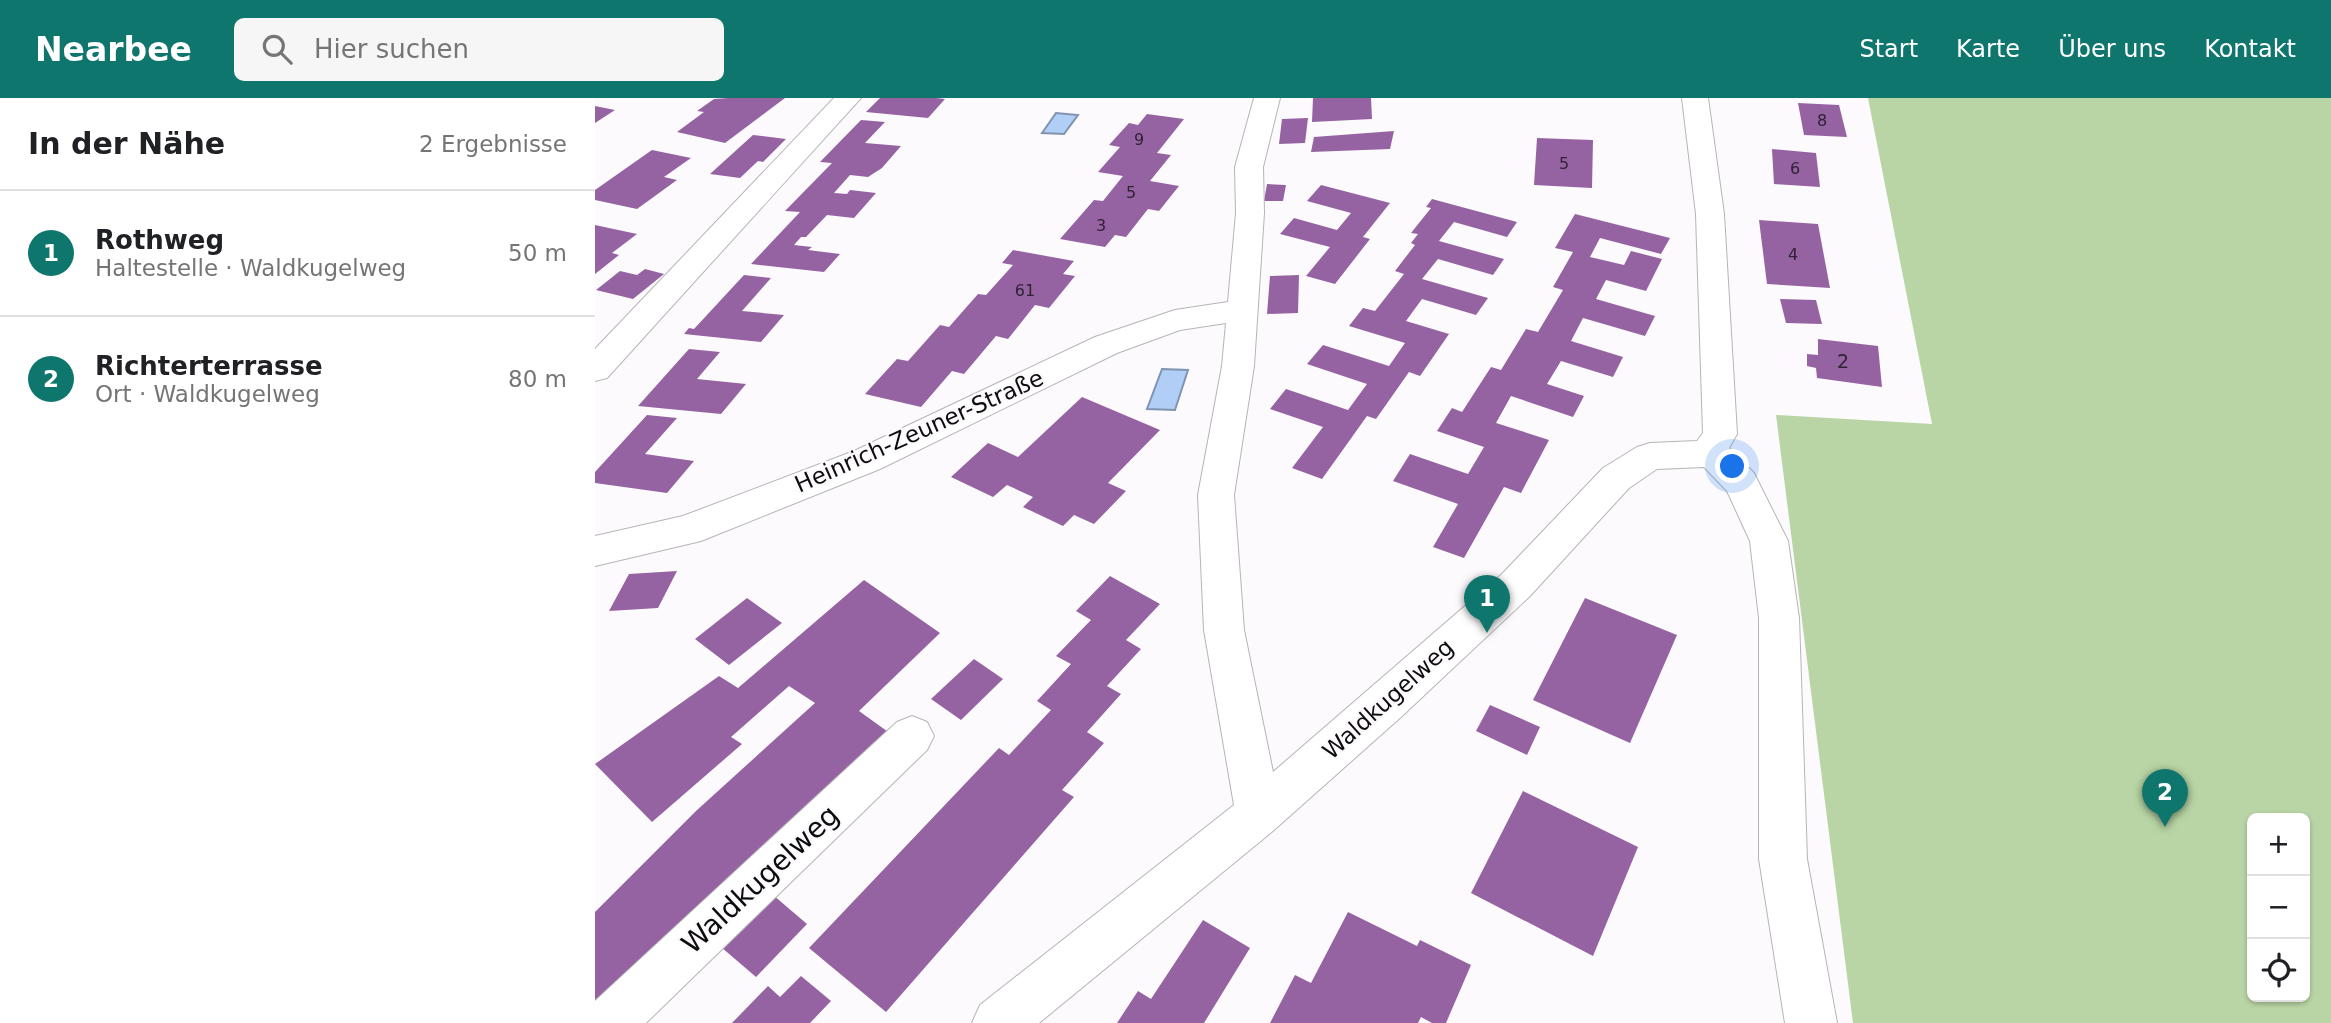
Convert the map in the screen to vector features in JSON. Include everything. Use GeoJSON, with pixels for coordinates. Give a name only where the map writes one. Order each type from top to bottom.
{"type":"FeatureCollection","features":[{"type":"Feature","properties":{"kind":"street"},"geometry":{"type":"LineString","coordinates":[[595,370],[797,149],[848,98]]}},
{"type":"Feature","properties":{"kind":"street"},"geometry":{"type":"LineString","coordinates":[[1258,814],[1224,630],[1216,495],[1238,366],[1250,213],[1249,167],[1267,98]]}},
{"type":"Feature","properties":{"kind":"street"},"geometry":{"type":"LineString","coordinates":[[1695,98],[1710,214],[1720,434],[1707,454],[1717,458],[1741,483],[1769,541],[1779,618],[1783,859],[1811,1023]]}},
{"type":"Feature","properties":{"kind":"street","name":"Heinrich-Zeuner-Straße"},"geometry":{"type":"LineString","coordinates":[[595,551],[688,530],[867,460],[1106,345],[1175,320],[1241,310]]}},
{"type":"Feature","properties":{"kind":"street","name":"Waldkugelweg"},"geometry":{"type":"LineString","coordinates":[[999,1023],[1258,814],[1516,585],[1616,478],[1650,456],[1707,454]]}},
{"type":"Feature","properties":{"kind":"street","name":"Waldkugelweg"},"geometry":{"type":"LineString","coordinates":[[608,1023],[912,736]]}},
{"type":"Feature","properties":{"kind":"green space"},"geometry":{"type":"Polygon","coordinates":[[[1868,98],[2331,98],[2331,1023],[1853,1023],[1776,415],[1932,424],[1868,98]]]}},
{"type":"Feature","properties":{"kind":"water"},"geometry":{"type":"Polygon","coordinates":[[[1056,113],[1078,115],[1064,134],[1042,133],[1056,113]]]}},
{"type":"Feature","properties":{"kind":"water"},"geometry":{"type":"Polygon","coordinates":[[[1162,369],[1188,370],[1175,410],[1147,409],[1162,369]]]}},
{"type":"Feature","properties":{"kind":"building"},"geometry":{"type":"Polygon","coordinates":[[[785,98],[725,143],[677,132],[704,112],[697,111],[714,99],[785,98]]]}},
{"type":"Feature","properties":{"kind":"building"},"geometry":{"type":"Polygon","coordinates":[[[880,98],[945,99],[928,118],[866,112],[880,98]]]}},
{"type":"Feature","properties":{"kind":"building"},"geometry":{"type":"Polygon","coordinates":[[[1313,98],[1371,98],[1372,119],[1312,122],[1313,98]]]}},
{"type":"Feature","properties":{"kind":"building"},"geometry":{"type":"Polygon","coordinates":[[[1798,103],[1839,105],[1847,137],[1804,135],[1798,103]]]}},
{"type":"Feature","properties":{"kind":"building"},"geometry":{"type":"Polygon","coordinates":[[[595,106],[615,110],[595,123],[595,106]]]}},
{"type":"Feature","properties":{"kind":"building"},"geometry":{"type":"Polygon","coordinates":[[[1147,114],[1184,119],[1157,153],[1171,155],[1150,181],[1179,186],[1159,211],[1148,209],[1126,237],[1115,235],[1105,247],[1060,239],[1094,200],[1103,201],[1123,176],[1098,172],[1120,147],[1109,145],[1129,123],[1138,125],[1147,114]]]}},
{"type":"Feature","properties":{"kind":"building"},"geometry":{"type":"Polygon","coordinates":[[[1308,118],[1305,143],[1279,144],[1282,119],[1308,118]]]}},
{"type":"Feature","properties":{"kind":"building"},"geometry":{"type":"Polygon","coordinates":[[[861,120],[885,122],[865,143],[901,146],[882,168],[868,177],[850,175],[834,193],[847,194],[850,190],[876,193],[854,218],[827,215],[806,237],[801,237],[794,245],[812,247],[808,250],[840,254],[824,272],[751,264],[800,212],[785,211],[832,163],[820,162],[861,120]]]}},
{"type":"Feature","properties":{"kind":"building"},"geometry":{"type":"Polygon","coordinates":[[[1394,131],[1390,149],[1311,152],[1314,137],[1394,131]]]}},
{"type":"Feature","properties":{"kind":"building"},"geometry":{"type":"Polygon","coordinates":[[[753,135],[786,139],[763,162],[758,161],[740,178],[710,174],[753,135]]]}},
{"type":"Feature","properties":{"kind":"building"},"geometry":{"type":"Polygon","coordinates":[[[1537,138],[1593,140],[1592,188],[1534,185],[1537,138]]]}},
{"type":"Feature","properties":{"kind":"building"},"geometry":{"type":"Polygon","coordinates":[[[1772,149],[1816,153],[1820,187],[1774,184],[1772,149]]]}},
{"type":"Feature","properties":{"kind":"building"},"geometry":{"type":"Polygon","coordinates":[[[652,150],[691,158],[664,177],[677,180],[637,209],[595,200],[595,190],[652,150]]]}},
{"type":"Feature","properties":{"kind":"building"},"geometry":{"type":"Polygon","coordinates":[[[1267,184],[1286,185],[1283,201],[1264,201],[1267,184]]]}},
{"type":"Feature","properties":{"kind":"building"},"geometry":{"type":"Polygon","coordinates":[[[1321,185],[1390,203],[1363,237],[1370,239],[1335,284],[1306,276],[1330,247],[1280,234],[1294,218],[1337,230],[1351,213],[1307,201],[1321,185]]]}},
{"type":"Feature","properties":{"kind":"building"},"geometry":{"type":"Polygon","coordinates":[[[1432,199],[1517,222],[1507,237],[1454,222],[1439,241],[1504,259],[1493,275],[1438,259],[1422,279],[1488,298],[1476,315],[1422,299],[1406,321],[1449,334],[1420,376],[1409,372],[1376,419],[1367,416],[1322,479],[1292,468],[1323,427],[1270,409],[1286,389],[1348,410],[1367,384],[1307,364],[1323,345],[1389,366],[1405,343],[1349,326],[1363,308],[1375,311],[1404,274],[1395,271],[1415,245],[1411,243],[1418,234],[1411,233],[1431,208],[1426,207],[1432,199]]]}},
{"type":"Feature","properties":{"kind":"building"},"geometry":{"type":"Polygon","coordinates":[[[1575,214],[1670,238],[1661,254],[1600,238],[1590,257],[1624,265],[1631,251],[1662,259],[1646,291],[1606,280],[1596,299],[1655,316],[1645,336],[1583,318],[1571,341],[1623,357],[1613,377],[1561,361],[1547,384],[1584,396],[1573,417],[1511,396],[1496,423],[1549,440],[1521,493],[1504,487],[1464,558],[1433,547],[1458,504],[1393,481],[1410,454],[1468,474],[1484,447],[1437,431],[1452,408],[1462,412],[1491,367],[1501,370],[1526,329],[1538,332],[1563,290],[1553,287],[1573,252],[1555,248],[1575,214]]]}},
{"type":"Feature","properties":{"kind":"building"},"geometry":{"type":"Polygon","coordinates":[[[1759,220],[1818,224],[1830,288],[1767,284],[1759,220]]]}},
{"type":"Feature","properties":{"kind":"building"},"geometry":{"type":"Polygon","coordinates":[[[595,225],[637,234],[612,253],[619,255],[595,274],[595,225]]]}},
{"type":"Feature","properties":{"kind":"building"},"geometry":{"type":"Polygon","coordinates":[[[1013,250],[1074,261],[1063,274],[1075,276],[1049,308],[1035,305],[1008,339],[996,336],[964,374],[952,371],[921,407],[865,394],[897,359],[908,361],[940,325],[949,327],[978,294],[986,295],[1013,265],[1002,263],[1013,250]]]}},
{"type":"Feature","properties":{"kind":"building"},"geometry":{"type":"Polygon","coordinates":[[[645,269],[664,274],[633,299],[596,290],[620,271],[637,275],[645,269]]]}},
{"type":"Feature","properties":{"kind":"building"},"geometry":{"type":"Polygon","coordinates":[[[744,275],[771,278],[742,311],[784,315],[761,342],[684,334],[689,328],[694,329],[744,275]]]}},
{"type":"Feature","properties":{"kind":"building"},"geometry":{"type":"Polygon","coordinates":[[[1299,275],[1298,313],[1267,314],[1270,276],[1299,275]]]}},
{"type":"Feature","properties":{"kind":"building"},"geometry":{"type":"Polygon","coordinates":[[[1780,299],[1816,300],[1822,324],[1786,323],[1780,299]]]}},
{"type":"Feature","properties":{"kind":"building"},"geometry":{"type":"Polygon","coordinates":[[[1818,339],[1878,346],[1882,387],[1817,378],[1816,368],[1807,366],[1807,354],[1818,355],[1818,339]]]}},
{"type":"Feature","properties":{"kind":"building"},"geometry":{"type":"Polygon","coordinates":[[[689,349],[720,352],[697,379],[746,384],[721,414],[638,406],[689,349]]]}},
{"type":"Feature","properties":{"kind":"building"},"geometry":{"type":"Polygon","coordinates":[[[1082,397],[1160,430],[1108,483],[1126,491],[1094,524],[1074,515],[1063,526],[1023,507],[1033,497],[1007,485],[993,497],[951,477],[988,443],[1018,457],[1082,397]]]}},
{"type":"Feature","properties":{"kind":"building"},"geometry":{"type":"Polygon","coordinates":[[[647,415],[677,418],[645,454],[694,461],[667,493],[595,483],[595,472],[647,415]]]}},
{"type":"Feature","properties":{"kind":"building"},"geometry":{"type":"Polygon","coordinates":[[[677,571],[658,608],[609,611],[629,574],[677,571]]]}},
{"type":"Feature","properties":{"kind":"building"},"geometry":{"type":"Polygon","coordinates":[[[1110,576],[1160,604],[1126,640],[1141,649],[1107,686],[1121,694],[1087,732],[1104,743],[1062,790],[1074,797],[886,1012],[809,948],[999,748],[1009,755],[1051,710],[1037,701],[1071,664],[1056,656],[1091,620],[1076,611],[1110,576]]]}},
{"type":"Feature","properties":{"kind":"building"},"geometry":{"type":"Polygon","coordinates":[[[864,580],[940,633],[859,711],[891,734],[595,1020],[595,912],[696,811],[815,703],[789,686],[731,737],[742,744],[652,822],[595,764],[719,676],[738,688],[864,580]]]}},
{"type":"Feature","properties":{"kind":"building"},"geometry":{"type":"Polygon","coordinates":[[[747,598],[782,623],[729,665],[695,639],[747,598]]]}},
{"type":"Feature","properties":{"kind":"building"},"geometry":{"type":"Polygon","coordinates":[[[1585,598],[1677,635],[1630,743],[1533,700],[1585,598]]]}},
{"type":"Feature","properties":{"kind":"building"},"geometry":{"type":"Polygon","coordinates":[[[974,659],[1003,679],[961,720],[931,699],[974,659]]]}},
{"type":"Feature","properties":{"kind":"building"},"geometry":{"type":"Polygon","coordinates":[[[1490,705],[1540,727],[1527,755],[1476,731],[1490,705]]]}},
{"type":"Feature","properties":{"kind":"building"},"geometry":{"type":"Polygon","coordinates":[[[1523,791],[1638,847],[1593,956],[1471,893],[1523,791]]]}},
{"type":"Feature","properties":{"kind":"building"},"geometry":{"type":"Polygon","coordinates":[[[773,895],[807,924],[756,977],[721,947],[773,895]]]}},
{"type":"Feature","properties":{"kind":"building"},"geometry":{"type":"Polygon","coordinates":[[[1348,912],[1417,946],[1420,940],[1471,965],[1446,1023],[1432,1023],[1421,1017],[1418,1023],[1270,1023],[1295,975],[1311,983],[1348,912]]]}},
{"type":"Feature","properties":{"kind":"building"},"geometry":{"type":"Polygon","coordinates":[[[1203,920],[1250,948],[1204,1023],[1117,1023],[1138,991],[1151,999],[1203,920]]]}},
{"type":"Feature","properties":{"kind":"building"},"geometry":{"type":"Polygon","coordinates":[[[801,976],[831,1001],[810,1023],[732,1023],[768,986],[780,997],[801,976]]]}},
{"type":"Feature","properties":{"kind":"place","name":"Rothweg"},"geometry":{"type":"Point","coordinates":[1487,633]}},
{"type":"Feature","properties":{"kind":"place","name":"Richterterrasse"},"geometry":{"type":"Point","coordinates":[2165,827]}}]}
